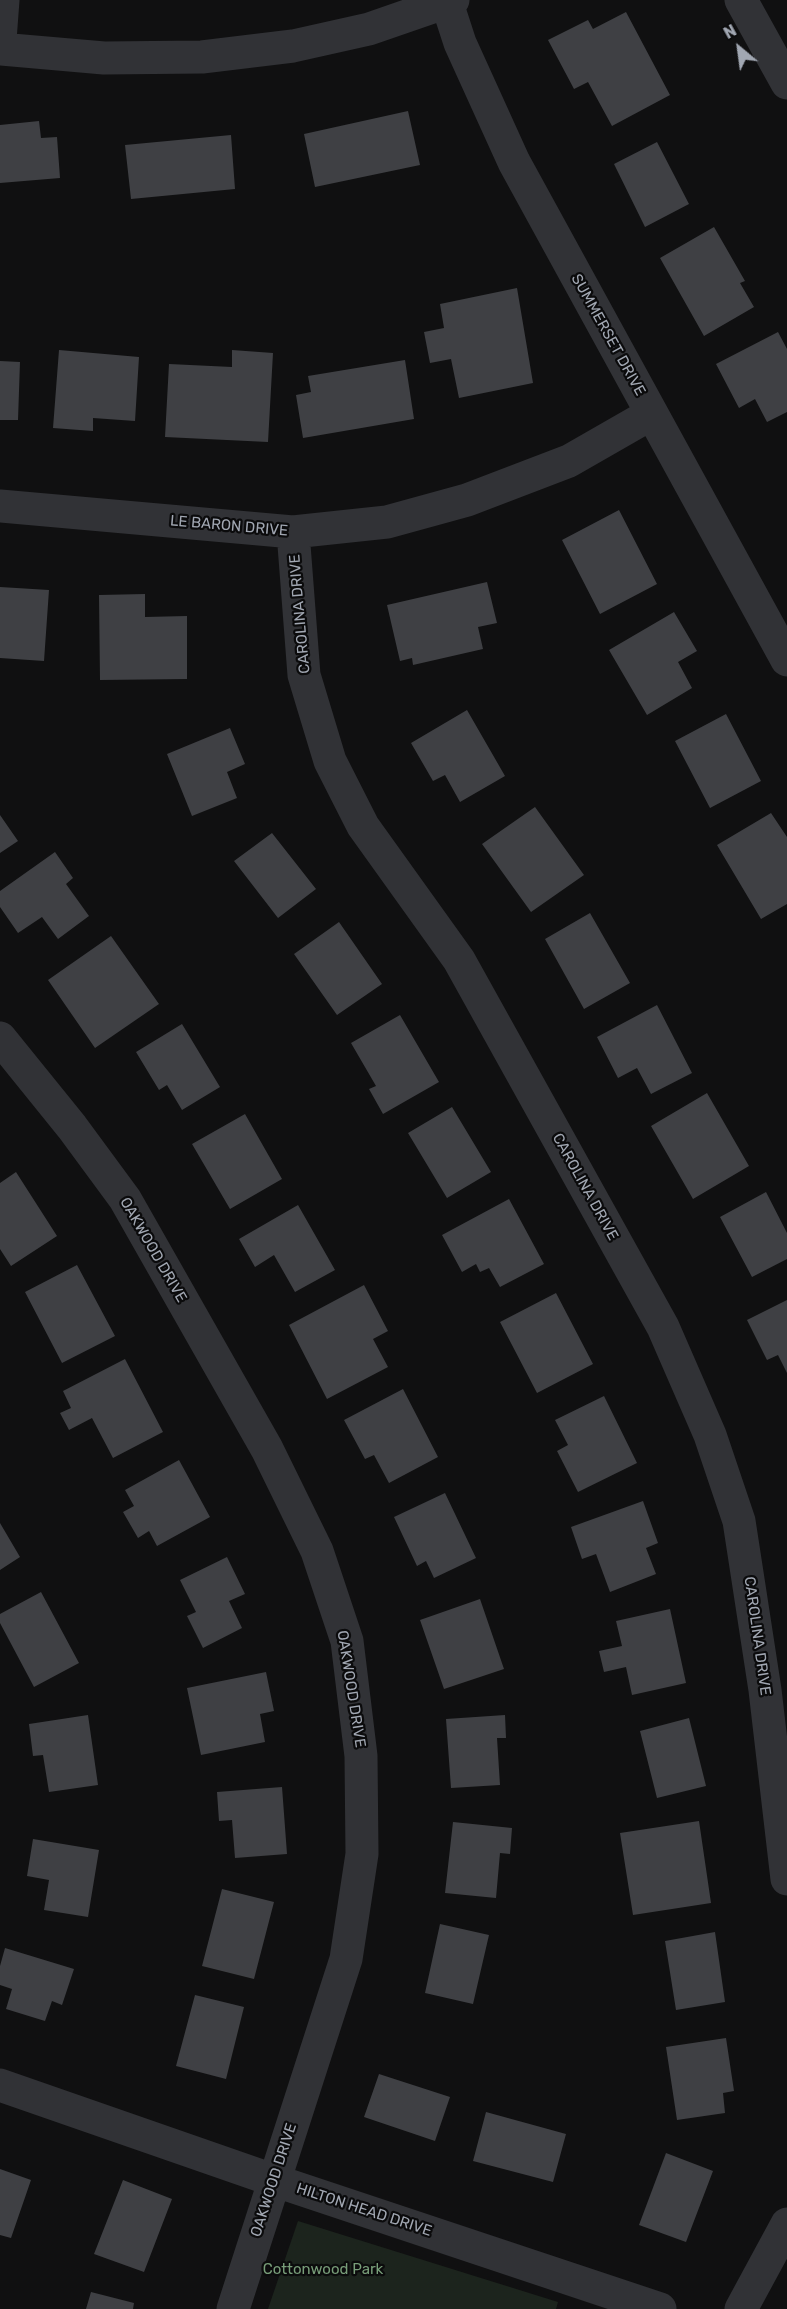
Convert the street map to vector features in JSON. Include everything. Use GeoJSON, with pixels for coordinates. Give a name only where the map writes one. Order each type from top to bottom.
{"type":"FeatureCollection","features":[{"type":"Feature","properties":{"kind":"street"},"geometry":{"type":"LineString","coordinates":[[0,40],[3,0]]}},
{"type":"Feature","properties":{"kind":"street"},"geometry":{"type":"LineString","coordinates":[[741,0],[787,83]]}},
{"type":"Feature","properties":{"kind":"street"},"geometry":{"type":"LineString","coordinates":[[0,49],[104,58],[201,57],[293,46],[369,28],[449,1]]}},
{"type":"Feature","properties":{"kind":"street","name":"SUMMERSET DRIVE"},"geometry":{"type":"LineString","coordinates":[[449,1],[460,43],[514,162],[787,660]]}},
{"type":"Feature","properties":{"kind":"street","name":"LE BARON DRIVE"},"geometry":{"type":"LineString","coordinates":[[0,506],[293,532],[387,522],[468,500],[569,461],[651,414]]}},
{"type":"Feature","properties":{"kind":"street","name":"CAROLINA DRIVE"},"geometry":{"type":"LineString","coordinates":[[293,532],[304,675],[330,761],[363,826],[459,960],[663,1327],[710,1435],[739,1521],[765,1690],[787,1879]]}},
{"type":"Feature","properties":{"kind":"street","name":"OAKWOOD DRIVE"},"geometry":{"type":"LineString","coordinates":[[0,1038],[72,1127],[124,1199],[267,1449],[317,1551],[347,1641],[361,1755],[362,1854],[346,1959],[233,2309]]}},
{"type":"Feature","properties":{"kind":"street","name":"HILTON HEAD DRIVE"},"geometry":{"type":"LineString","coordinates":[[0,2085],[273,2180],[660,2309]]}},
{"type":"Feature","properties":{"kind":"street"},"geometry":{"type":"LineString","coordinates":[[741,2309],[787,2224]]}},
{"type":"Feature","properties":{"kind":"green space","name":"Cottonwood Park"},"geometry":{"type":"Polygon","coordinates":[[[298,2221],[558,2302],[556,2309],[268,2309],[298,2221]]]}},
{"type":"Feature","properties":{"kind":"building"},"geometry":{"type":"Polygon","coordinates":[[[626,12],[670,95],[612,126],[588,82],[574,89],[548,40],[588,20],[593,29],[626,12]]]}},
{"type":"Feature","properties":{"kind":"building"},"geometry":{"type":"Polygon","coordinates":[[[408,111],[420,165],[315,187],[304,134],[408,111]]]}},
{"type":"Feature","properties":{"kind":"building"},"geometry":{"type":"Polygon","coordinates":[[[39,121],[41,138],[57,137],[60,178],[0,183],[0,125],[39,121]]]}},
{"type":"Feature","properties":{"kind":"building"},"geometry":{"type":"Polygon","coordinates":[[[231,135],[235,189],[131,199],[125,145],[231,135]]]}},
{"type":"Feature","properties":{"kind":"building"},"geometry":{"type":"Polygon","coordinates":[[[657,142],[689,204],[645,227],[614,164],[657,142]]]}},
{"type":"Feature","properties":{"kind":"building"},"geometry":{"type":"Polygon","coordinates":[[[714,227],[745,281],[740,283],[754,307],[704,336],[660,258],[714,227]]]}},
{"type":"Feature","properties":{"kind":"building"},"geometry":{"type":"Polygon","coordinates":[[[517,288],[533,383],[459,398],[451,359],[430,363],[424,332],[444,328],[440,304],[517,288]]]}},
{"type":"Feature","properties":{"kind":"building"},"geometry":{"type":"Polygon","coordinates":[[[778,332],[787,349],[787,412],[767,422],[755,399],[739,408],[716,364],[778,332]]]}},
{"type":"Feature","properties":{"kind":"building"},"geometry":{"type":"Polygon","coordinates":[[[59,350],[139,357],[135,421],[93,418],[93,431],[53,428],[59,350]]]}},
{"type":"Feature","properties":{"kind":"building"},"geometry":{"type":"Polygon","coordinates":[[[232,350],[273,353],[268,442],[165,437],[169,364],[232,367],[232,350]]]}},
{"type":"Feature","properties":{"kind":"building"},"geometry":{"type":"Polygon","coordinates":[[[405,360],[414,419],[303,438],[296,395],[311,392],[308,376],[405,360]]]}},
{"type":"Feature","properties":{"kind":"building"},"geometry":{"type":"Polygon","coordinates":[[[0,361],[20,362],[18,420],[0,420],[0,361]]]}},
{"type":"Feature","properties":{"kind":"building"},"geometry":{"type":"Polygon","coordinates":[[[619,510],[657,584],[600,614],[562,540],[619,510]]]}},
{"type":"Feature","properties":{"kind":"building"},"geometry":{"type":"Polygon","coordinates":[[[487,582],[497,623],[478,627],[483,649],[413,665],[412,658],[400,661],[387,605],[487,582]]]}},
{"type":"Feature","properties":{"kind":"building"},"geometry":{"type":"Polygon","coordinates":[[[0,587],[49,590],[44,661],[0,658],[0,587]]]}},
{"type":"Feature","properties":{"kind":"building"},"geometry":{"type":"Polygon","coordinates":[[[145,594],[145,617],[187,616],[187,679],[100,680],[99,595],[145,594]]]}},
{"type":"Feature","properties":{"kind":"building"},"geometry":{"type":"Polygon","coordinates":[[[674,612],[697,651],[678,662],[692,688],[647,715],[609,650],[674,612]]]}},
{"type":"Feature","properties":{"kind":"building"},"geometry":{"type":"Polygon","coordinates":[[[467,710],[505,776],[460,802],[445,775],[433,781],[411,743],[467,710]]]}},
{"type":"Feature","properties":{"kind":"building"},"geometry":{"type":"Polygon","coordinates":[[[726,714],[761,781],[710,808],[675,741],[726,714]]]}},
{"type":"Feature","properties":{"kind":"building"},"geometry":{"type":"Polygon","coordinates":[[[230,728],[245,764],[227,772],[237,798],[192,816],[167,754],[230,728]]]}},
{"type":"Feature","properties":{"kind":"building"},"geometry":{"type":"Polygon","coordinates":[[[535,807],[584,875],[531,912],[482,844],[535,807]]]}},
{"type":"Feature","properties":{"kind":"building"},"geometry":{"type":"Polygon","coordinates":[[[771,813],[787,837],[787,904],[761,919],[717,845],[771,813]]]}},
{"type":"Feature","properties":{"kind":"building"},"geometry":{"type":"Polygon","coordinates":[[[0,815],[18,841],[0,853],[0,815]]]}},
{"type":"Feature","properties":{"kind":"building"},"geometry":{"type":"Polygon","coordinates":[[[272,833],[316,889],[278,918],[234,861],[272,833]]]}},
{"type":"Feature","properties":{"kind":"building"},"geometry":{"type":"Polygon","coordinates":[[[55,852],[73,878],[66,884],[89,916],[58,939],[42,917],[18,933],[0,907],[0,891],[55,852]]]}},
{"type":"Feature","properties":{"kind":"building"},"geometry":{"type":"Polygon","coordinates":[[[590,913],[630,983],[584,1009],[545,939],[590,913]]]}},
{"type":"Feature","properties":{"kind":"building"},"geometry":{"type":"Polygon","coordinates":[[[339,922],[382,984],[337,1015],[294,954],[339,922]]]}},
{"type":"Feature","properties":{"kind":"building"},"geometry":{"type":"Polygon","coordinates":[[[111,936],[159,1004],[95,1048],[48,980],[111,936]]]}},
{"type":"Feature","properties":{"kind":"building"},"geometry":{"type":"Polygon","coordinates":[[[657,1005],[692,1073],[651,1094],[637,1068],[618,1078],[597,1037],[657,1005]]]}},
{"type":"Feature","properties":{"kind":"building"},"geometry":{"type":"Polygon","coordinates":[[[400,1015],[439,1082],[383,1114],[369,1089],[376,1086],[351,1043],[400,1015]]]}},
{"type":"Feature","properties":{"kind":"building"},"geometry":{"type":"Polygon","coordinates":[[[182,1024],[220,1087],[182,1110],[167,1085],[159,1090],[136,1052],[182,1024]]]}},
{"type":"Feature","properties":{"kind":"building"},"geometry":{"type":"Polygon","coordinates":[[[707,1093],[749,1166],[693,1199],[651,1126],[707,1093]]]}},
{"type":"Feature","properties":{"kind":"building"},"geometry":{"type":"Polygon","coordinates":[[[452,1107],[491,1172],[447,1198],[408,1133],[452,1107]]]}},
{"type":"Feature","properties":{"kind":"building"},"geometry":{"type":"Polygon","coordinates":[[[245,1114],[282,1179],[230,1209],[192,1144],[245,1114]]]}},
{"type":"Feature","properties":{"kind":"building"},"geometry":{"type":"Polygon","coordinates":[[[16,1172],[57,1236],[11,1266],[0,1249],[0,1183],[16,1172]]]}},
{"type":"Feature","properties":{"kind":"building"},"geometry":{"type":"Polygon","coordinates":[[[766,1192],[787,1233],[787,1259],[752,1277],[720,1217],[766,1192]]]}},
{"type":"Feature","properties":{"kind":"building"},"geometry":{"type":"Polygon","coordinates":[[[509,1199],[544,1264],[500,1287],[489,1268],[480,1272],[476,1264],[462,1272],[442,1235],[509,1199]]]}},
{"type":"Feature","properties":{"kind":"building"},"geometry":{"type":"Polygon","coordinates":[[[298,1205],[335,1270],[295,1292],[274,1255],[255,1267],[239,1239],[298,1205]]]}},
{"type":"Feature","properties":{"kind":"building"},"geometry":{"type":"Polygon","coordinates":[[[77,1265],[115,1336],[62,1363],[25,1292],[77,1265]]]}},
{"type":"Feature","properties":{"kind":"building"},"geometry":{"type":"Polygon","coordinates":[[[364,1285],[388,1331],[373,1339],[388,1367],[327,1399],[289,1325],[364,1285]]]}},
{"type":"Feature","properties":{"kind":"building"},"geometry":{"type":"Polygon","coordinates":[[[556,1293],[593,1364],[537,1393],[500,1322],[556,1293]]]}},
{"type":"Feature","properties":{"kind":"building"},"geometry":{"type":"Polygon","coordinates":[[[787,1300],[787,1373],[778,1355],[767,1360],[747,1320],[787,1300]]]}},
{"type":"Feature","properties":{"kind":"building"},"geometry":{"type":"Polygon","coordinates":[[[125,1359],[163,1432],[113,1458],[92,1418],[69,1430],[60,1413],[71,1408],[63,1391],[125,1359]]]}},
{"type":"Feature","properties":{"kind":"building"},"geometry":{"type":"Polygon","coordinates":[[[403,1389],[438,1457],[389,1483],[374,1455],[365,1459],[344,1420],[403,1389]]]}},
{"type":"Feature","properties":{"kind":"building"},"geometry":{"type":"Polygon","coordinates":[[[604,1396],[637,1463],[578,1492],[557,1451],[568,1445],[555,1420],[604,1396]]]}},
{"type":"Feature","properties":{"kind":"building"},"geometry":{"type":"Polygon","coordinates":[[[179,1460],[210,1517],[157,1546],[149,1531],[138,1538],[123,1512],[134,1506],[125,1490],[179,1460]]]}},
{"type":"Feature","properties":{"kind":"building"},"geometry":{"type":"Polygon","coordinates":[[[445,1493],[476,1558],[434,1578],[426,1561],[417,1566],[394,1517],[445,1493]]]}},
{"type":"Feature","properties":{"kind":"building"},"geometry":{"type":"Polygon","coordinates":[[[643,1501],[658,1543],[646,1548],[656,1574],[610,1592],[596,1554],[582,1559],[571,1527],[643,1501]]]}},
{"type":"Feature","properties":{"kind":"building"},"geometry":{"type":"Polygon","coordinates":[[[0,1523],[20,1557],[0,1570],[0,1523]]]}},
{"type":"Feature","properties":{"kind":"building"},"geometry":{"type":"Polygon","coordinates":[[[227,1557],[245,1594],[229,1601],[242,1628],[203,1648],[187,1616],[196,1612],[180,1580],[227,1557]]]}},
{"type":"Feature","properties":{"kind":"building"},"geometry":{"type":"Polygon","coordinates":[[[41,1592],[79,1663],[34,1687],[0,1623],[0,1614],[41,1592]]]}},
{"type":"Feature","properties":{"kind":"building"},"geometry":{"type":"Polygon","coordinates":[[[480,1599],[504,1669],[444,1689],[420,1620],[480,1599]]]}},
{"type":"Feature","properties":{"kind":"building"},"geometry":{"type":"Polygon","coordinates":[[[670,1609],[686,1683],[632,1695],[626,1667],[604,1672],[599,1651],[622,1646],[616,1621],[670,1609]]]}},
{"type":"Feature","properties":{"kind":"building"},"geometry":{"type":"Polygon","coordinates":[[[266,1672],[274,1711],[260,1714],[265,1742],[201,1755],[187,1688],[266,1672]]]}},
{"type":"Feature","properties":{"kind":"building"},"geometry":{"type":"Polygon","coordinates":[[[88,1715],[98,1785],[49,1792],[43,1755],[33,1756],[29,1724],[88,1715]]]}},
{"type":"Feature","properties":{"kind":"building"},"geometry":{"type":"Polygon","coordinates":[[[505,1715],[506,1738],[497,1738],[500,1785],[451,1788],[446,1719],[505,1715]]]}},
{"type":"Feature","properties":{"kind":"building"},"geometry":{"type":"Polygon","coordinates":[[[689,1718],[706,1786],[657,1798],[640,1731],[689,1718]]]}},
{"type":"Feature","properties":{"kind":"building"},"geometry":{"type":"Polygon","coordinates":[[[282,1787],[287,1854],[235,1858],[232,1820],[219,1821],[217,1792],[282,1787]]]}},
{"type":"Feature","properties":{"kind":"building"},"geometry":{"type":"Polygon","coordinates":[[[699,1821],[711,1903],[633,1915],[620,1833],[699,1821]]]}},
{"type":"Feature","properties":{"kind":"building"},"geometry":{"type":"Polygon","coordinates":[[[453,1822],[512,1828],[510,1854],[500,1853],[496,1898],[445,1893],[453,1822]]]}},
{"type":"Feature","properties":{"kind":"building"},"geometry":{"type":"Polygon","coordinates":[[[33,1839],[99,1850],[88,1917],[44,1910],[49,1880],[27,1876],[33,1839]]]}},
{"type":"Feature","properties":{"kind":"building"},"geometry":{"type":"Polygon","coordinates":[[[222,1889],[274,1902],[254,1979],[202,1966],[222,1889]]]}},
{"type":"Feature","properties":{"kind":"building"},"geometry":{"type":"Polygon","coordinates":[[[440,1924],[489,1935],[473,2004],[425,1993],[440,1924]]]}},
{"type":"Feature","properties":{"kind":"building"},"geometry":{"type":"Polygon","coordinates":[[[715,1932],[725,2002],[676,2010],[665,1941],[715,1932]]]}},
{"type":"Feature","properties":{"kind":"building"},"geometry":{"type":"Polygon","coordinates":[[[5,1948],[74,1969],[62,2005],[52,2001],[45,2021],[6,2009],[12,1989],[0,1985],[0,1966],[5,1948]]]}},
{"type":"Feature","properties":{"kind":"building"},"geometry":{"type":"Polygon","coordinates":[[[195,1995],[244,2007],[226,2079],[176,2066],[195,1995]]]}},
{"type":"Feature","properties":{"kind":"building"},"geometry":{"type":"Polygon","coordinates":[[[726,2038],[734,2091],[723,2093],[725,2113],[677,2120],[666,2047],[726,2038]]]}},
{"type":"Feature","properties":{"kind":"building"},"geometry":{"type":"Polygon","coordinates":[[[379,2074],[450,2097],[435,2141],[364,2117],[379,2074]]]}},
{"type":"Feature","properties":{"kind":"building"},"geometry":{"type":"Polygon","coordinates":[[[486,2112],[566,2134],[553,2182],[473,2161],[486,2112]]]}},
{"type":"Feature","properties":{"kind":"building"},"geometry":{"type":"Polygon","coordinates":[[[666,2153],[713,2171],[686,2242],[639,2225],[666,2153]]]}},
{"type":"Feature","properties":{"kind":"building"},"geometry":{"type":"Polygon","coordinates":[[[0,2169],[31,2180],[11,2238],[0,2235],[0,2169]]]}},
{"type":"Feature","properties":{"kind":"building"},"geometry":{"type":"Polygon","coordinates":[[[123,2180],[172,2199],[144,2272],[94,2254],[123,2180]]]}},
{"type":"Feature","properties":{"kind":"building"},"geometry":{"type":"Polygon","coordinates":[[[91,2292],[134,2303],[133,2309],[86,2309],[91,2292]]]}}]}
